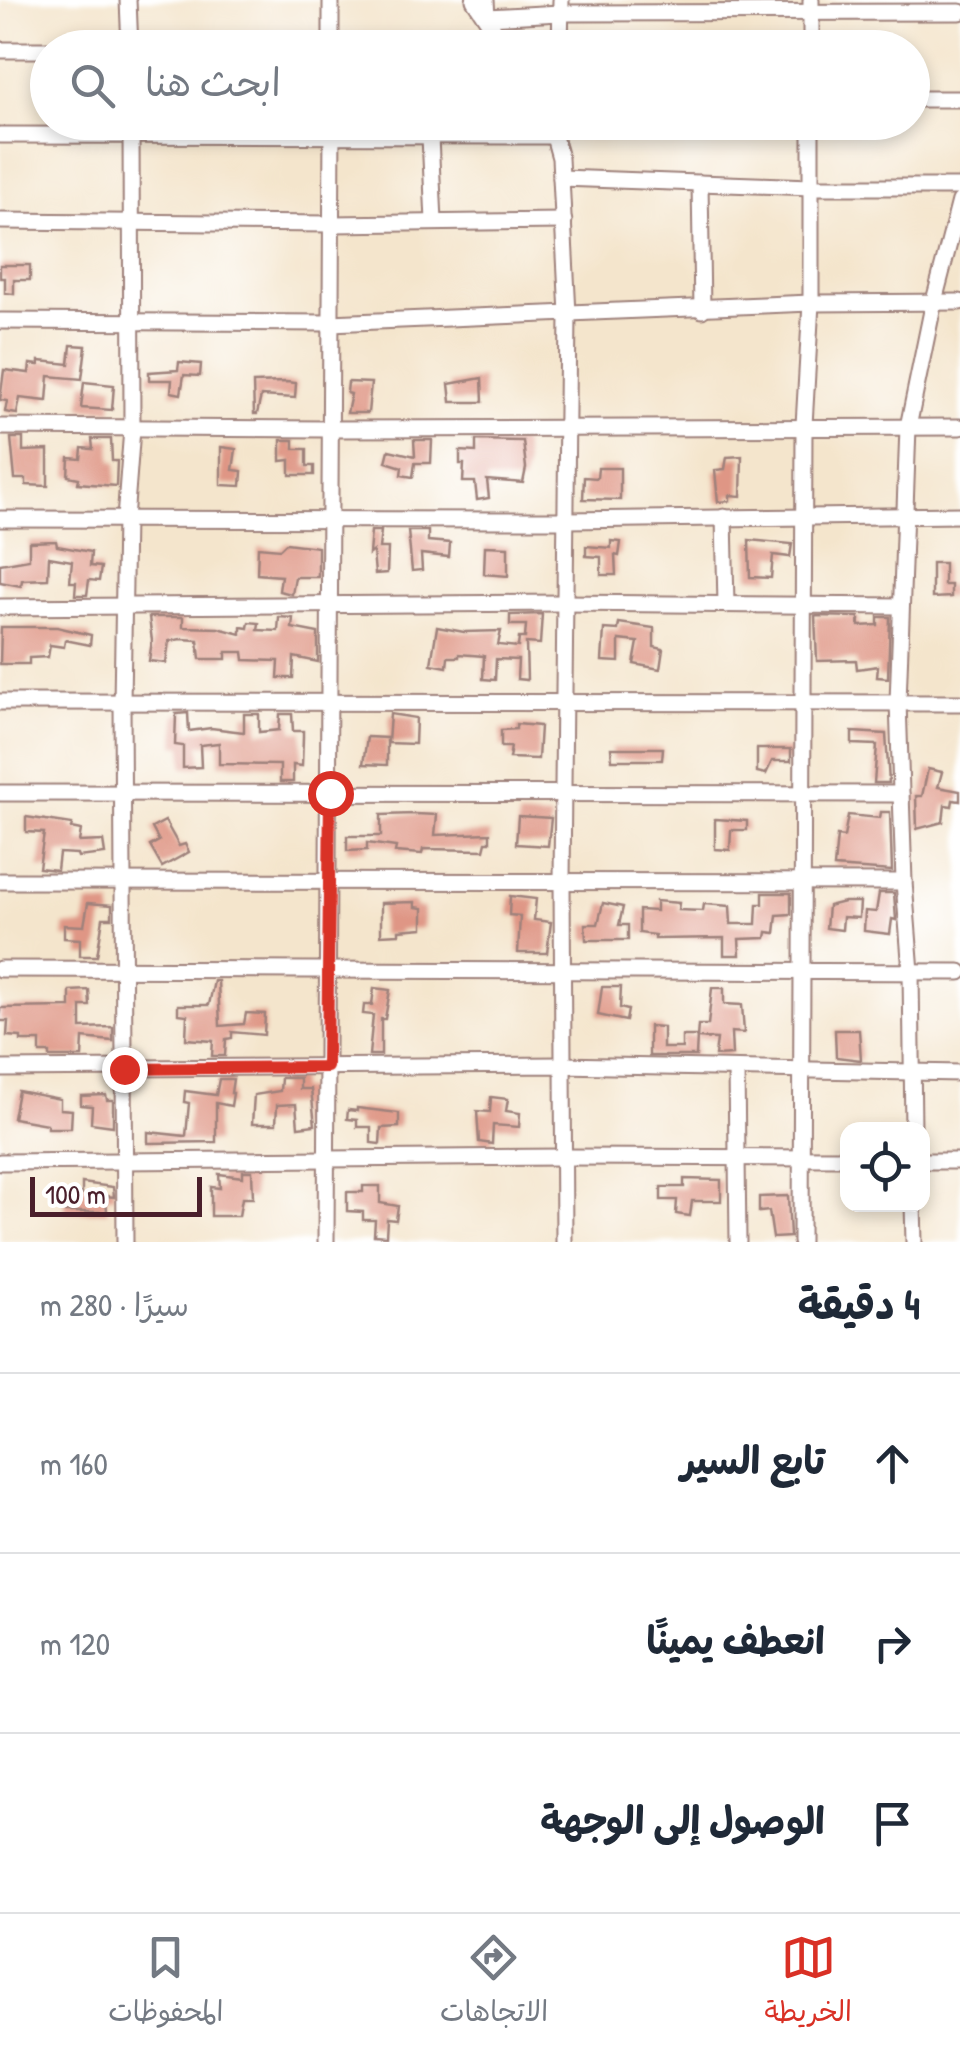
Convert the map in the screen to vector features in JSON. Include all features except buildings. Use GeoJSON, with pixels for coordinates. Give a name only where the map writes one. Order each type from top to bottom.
{"type":"FeatureCollection","features":[{"type":"Feature","properties":{"kind":"street"},"geometry":{"type":"LineString","coordinates":[[128,0],[129,30]]}},
{"type":"Feature","properties":{"kind":"street"},"geometry":{"type":"LineString","coordinates":[[331,30],[332,0]]}},
{"type":"Feature","properties":{"kind":"street"},"geometry":{"type":"LineString","coordinates":[[474,0],[486,8],[920,6],[960,12]]}},
{"type":"Feature","properties":{"kind":"street"},"geometry":{"type":"LineString","coordinates":[[0,50],[30,50]]}},
{"type":"Feature","properties":{"kind":"street"},"geometry":{"type":"LineString","coordinates":[[930,99],[960,99]]}},
{"type":"Feature","properties":{"kind":"street"},"geometry":{"type":"LineString","coordinates":[[0,135],[30,134]]}},
{"type":"Feature","properties":{"kind":"street"},"geometry":{"type":"LineString","coordinates":[[126,1242],[122,702],[124,520],[132,429],[131,140]]}},
{"type":"Feature","properties":{"kind":"street"},"geometry":{"type":"LineString","coordinates":[[326,1242],[332,140]]}},
{"type":"Feature","properties":{"kind":"street"},"geometry":{"type":"LineString","coordinates":[[430,140],[434,222]]}},
{"type":"Feature","properties":{"kind":"street"},"geometry":{"type":"LineString","coordinates":[[556,140],[562,178],[568,314],[561,1065],[564,1242]]}},
{"type":"Feature","properties":{"kind":"street"},"geometry":{"type":"LineString","coordinates":[[801,1242],[800,881],[810,140]]}},
{"type":"Feature","properties":{"kind":"street"},"geometry":{"type":"LineString","coordinates":[[562,178],[811,187],[960,187]]}},
{"type":"Feature","properties":{"kind":"street"},"geometry":{"type":"LineString","coordinates":[[700,183],[702,310]]}},
{"type":"Feature","properties":{"kind":"street"},"geometry":{"type":"LineString","coordinates":[[913,1122],[911,972],[898,702],[908,427],[960,200]]}},
{"type":"Feature","properties":{"kind":"street"},"geometry":{"type":"LineString","coordinates":[[0,220],[130,224],[564,221]]}},
{"type":"Feature","properties":{"kind":"street"},"geometry":{"type":"LineString","coordinates":[[0,322],[330,323],[811,303],[960,302]]}},
{"type":"Feature","properties":{"kind":"street"},"geometry":{"type":"LineString","coordinates":[[0,427],[960,427]]}},
{"type":"Feature","properties":{"kind":"street"},"geometry":{"type":"LineString","coordinates":[[0,519],[567,520],[960,515]]}},
{"type":"Feature","properties":{"kind":"street"},"geometry":{"type":"LineString","coordinates":[[724,517],[726,605]]}},
{"type":"Feature","properties":{"kind":"street"},"geometry":{"type":"LineString","coordinates":[[0,607],[901,606]]}},
{"type":"Feature","properties":{"kind":"street"},"geometry":{"type":"LineString","coordinates":[[0,702],[960,702]]}},
{"type":"Feature","properties":{"kind":"street"},"geometry":{"type":"LineString","coordinates":[[0,793],[901,794]]}},
{"type":"Feature","properties":{"kind":"street"},"geometry":{"type":"LineString","coordinates":[[0,881],[904,882]]}},
{"type":"Feature","properties":{"kind":"street"},"geometry":{"type":"LineString","coordinates":[[0,970],[960,972]]}},
{"type":"Feature","properties":{"kind":"street"},"geometry":{"type":"LineString","coordinates":[[0,1069],[561,1065],[960,1073]]}},
{"type":"Feature","properties":{"kind":"street"},"geometry":{"type":"LineString","coordinates":[[736,1069],[738,1242]]}},
{"type":"Feature","properties":{"kind":"street"},"geometry":{"type":"LineString","coordinates":[[0,1162],[840,1158]]}},
{"type":"Feature","properties":{"kind":"street"},"geometry":{"type":"LineString","coordinates":[[930,1161],[960,1161]]}},
{"type":"Feature","properties":{"kind":"street"},"geometry":{"type":"LineString","coordinates":[[914,1212],[914,1242]]}},
{"type":"Feature","properties":{"kind":"route"},"geometry":{"type":"LineString","coordinates":[[124,1069],[327,1067],[330,793]]}}]}
